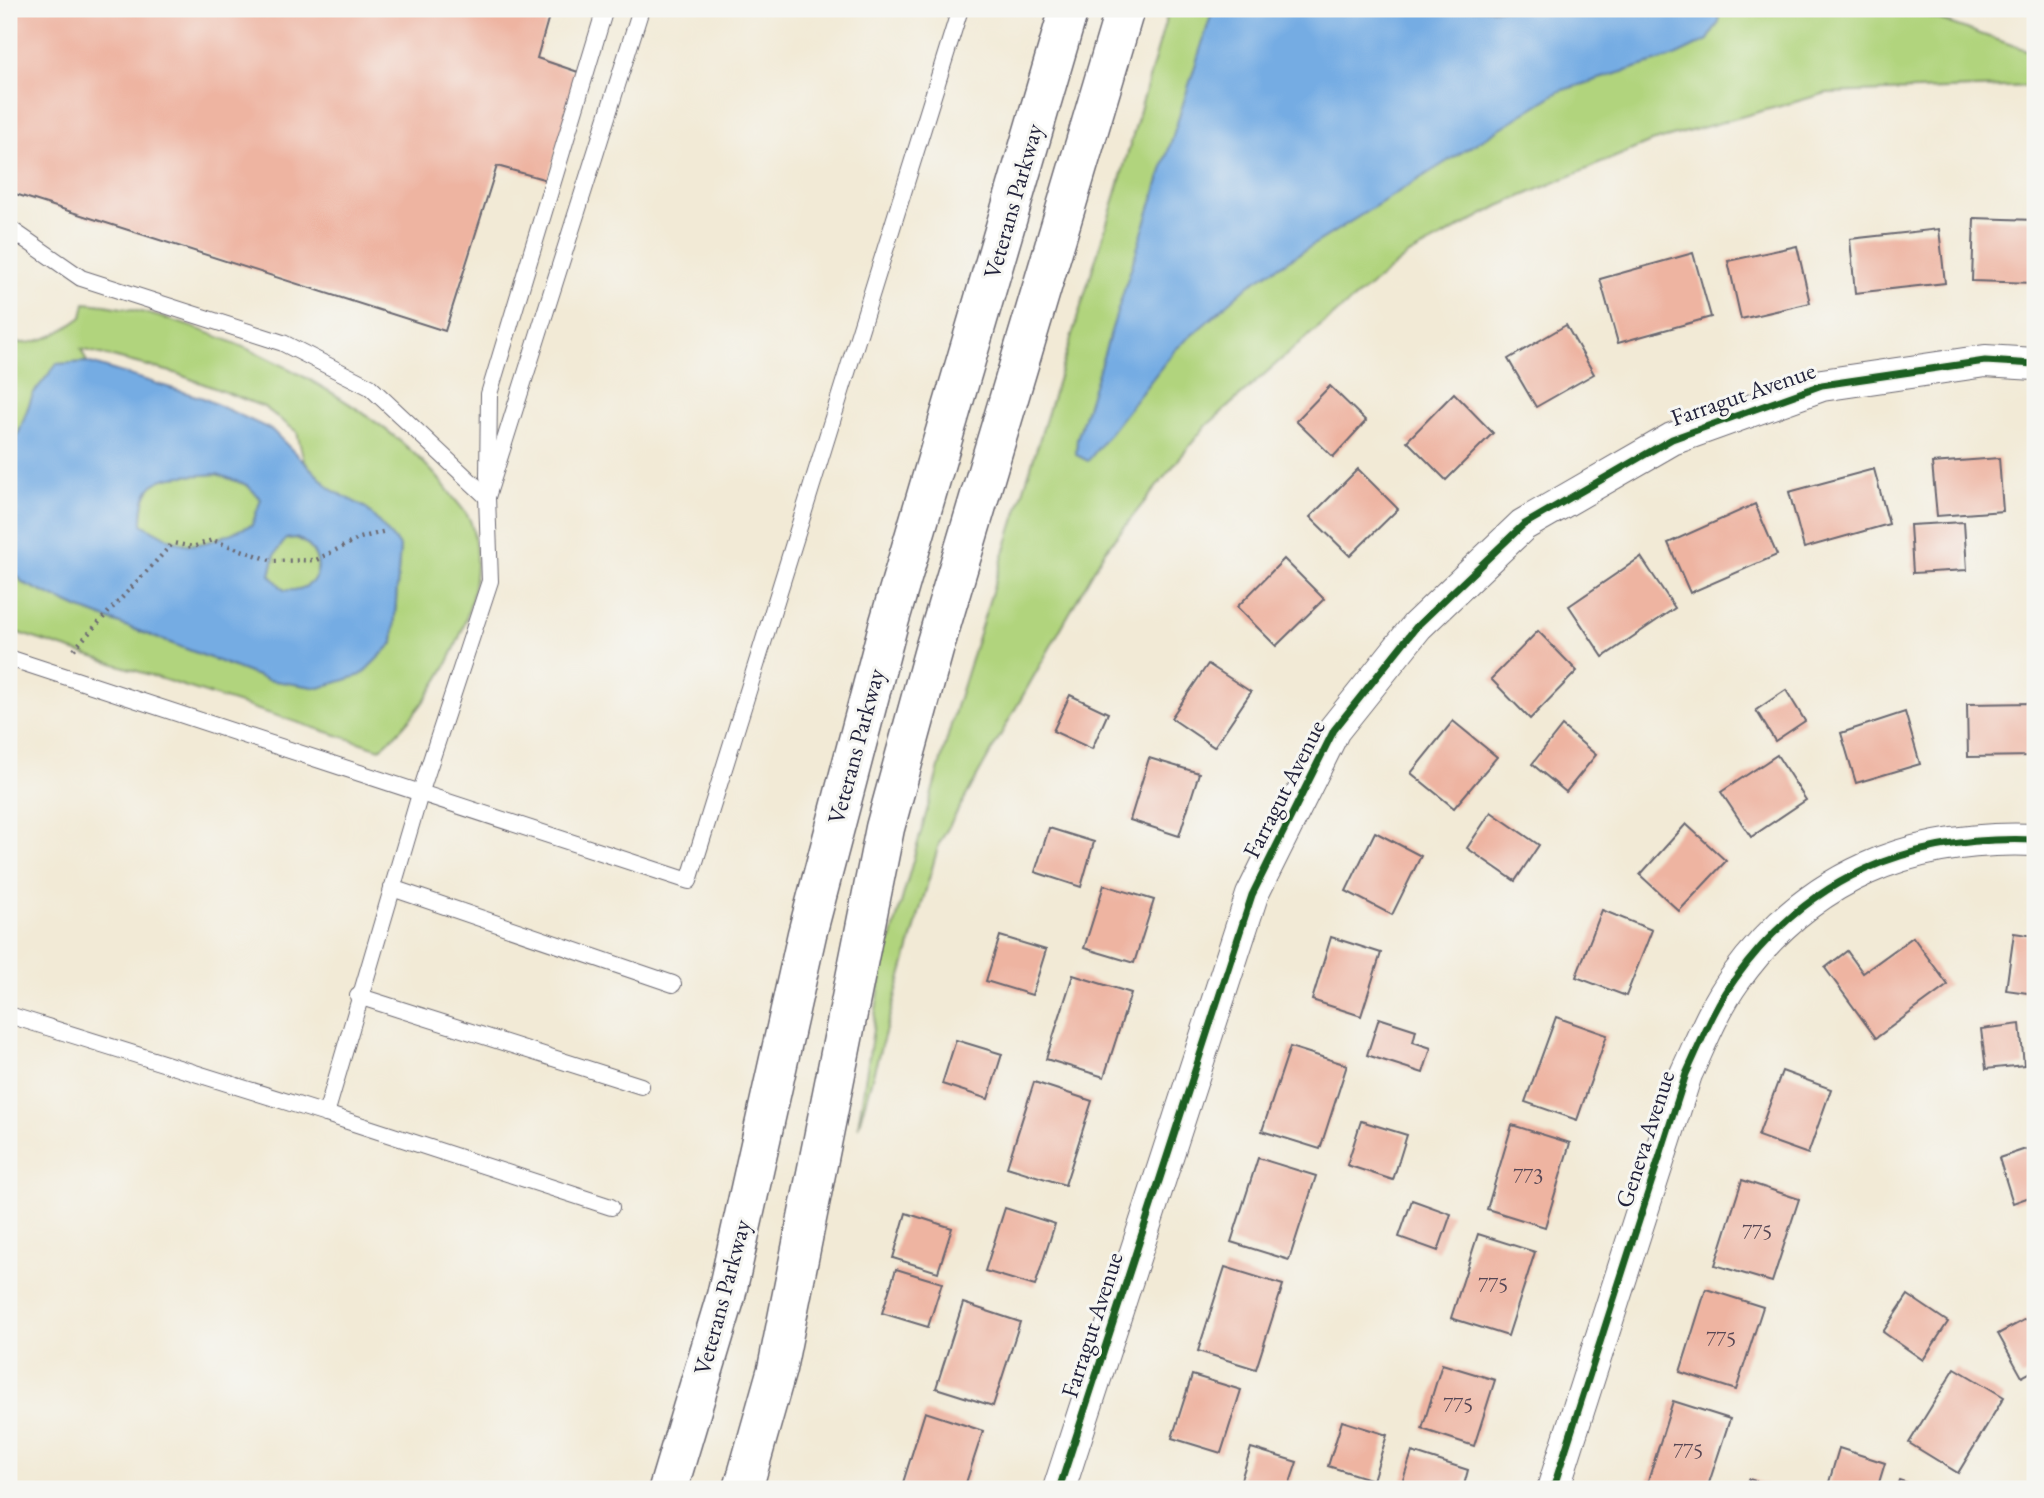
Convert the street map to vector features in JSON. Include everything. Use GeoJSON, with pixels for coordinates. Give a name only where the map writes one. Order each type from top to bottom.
{"type":"FeatureCollection","features":[{"type":"Feature","properties":{"kind":"main road","name":"Veterans Parkway"},"geometry":{"type":"LineString","coordinates":[[668,1489],[726,1296],[807,933],[888,626],[1069,9]]}},
{"type":"Feature","properties":{"kind":"main road","name":"Veterans Parkway"},"geometry":{"type":"LineString","coordinates":[[743,1489],[777,1369],[885,828],[939,632],[1125,9]]}},
{"type":"Feature","properties":{"kind":"street","name":"Farragut Avenue"},"geometry":{"type":"LineString","coordinates":[[1059,1489],[1252,895],[1334,730],[1417,626],[1523,525],[1672,439],[1822,385],[1985,361],[2035,364]]}},
{"type":"Feature","properties":{"kind":"street","name":"Geneva Avenue"},"geometry":{"type":"LineString","coordinates":[[1553,1489],[1686,1074],[1712,1017],[1734,980],[1767,938],[1800,907],[1878,862],[1959,841],[2035,840]]}},
{"type":"Feature","properties":{"kind":"lane"},"geometry":{"type":"LineString","coordinates":[[326,1114],[358,996],[420,794],[490,581],[487,497],[489,394],[605,9]]}},
{"type":"Feature","properties":{"kind":"lane"},"geometry":{"type":"LineString","coordinates":[[487,497],[641,9]]}},
{"type":"Feature","properties":{"kind":"lane"},"geometry":{"type":"LineString","coordinates":[[9,658],[689,881],[960,9]]}},
{"type":"Feature","properties":{"kind":"lane"},"geometry":{"type":"LineString","coordinates":[[570,130],[598,140]]}},
{"type":"Feature","properties":{"kind":"lane"},"geometry":{"type":"LineString","coordinates":[[9,228],[81,278],[283,343],[370,387],[487,497]]}},
{"type":"Feature","properties":{"kind":"lane"},"geometry":{"type":"LineString","coordinates":[[516,305],[543,313]]}},
{"type":"Feature","properties":{"kind":"lane"},"geometry":{"type":"LineString","coordinates":[[392,888],[673,984]]}},
{"type":"Feature","properties":{"kind":"lane"},"geometry":{"type":"LineString","coordinates":[[358,996],[641,1086]]}},
{"type":"Feature","properties":{"kind":"lane"},"geometry":{"type":"LineString","coordinates":[[9,1015],[611,1207]]}},
{"type":"Feature","properties":{"kind":"path"},"geometry":{"type":"LineString","coordinates":[[74,649],[173,543],[193,547],[212,540],[273,561],[316,560],[360,538],[386,531]]}},
{"type":"Feature","properties":{"kind":"green space"},"geometry":{"type":"Polygon","coordinates":[[[1169,9],[1909,9],[2035,53],[2035,86],[1827,93],[1651,142],[1499,206],[1407,256],[1303,340],[1204,428],[1104,552],[939,844],[858,1127],[882,971],[956,707],[1116,194],[1169,9]]]}},
{"type":"Feature","properties":{"kind":"green space"},"geometry":{"type":"Polygon","coordinates":[[[85,303],[130,310],[180,323],[232,342],[285,366],[381,426],[420,459],[467,515],[476,553],[474,584],[467,616],[455,647],[421,705],[380,749],[9,630],[9,565],[23,583],[78,608],[268,680],[393,644],[400,547],[366,508],[332,491],[304,461],[297,432],[264,407],[175,373],[81,349],[87,362],[57,364],[33,394],[9,460],[9,341],[28,343],[47,338],[82,317],[85,303]]]}},
{"type":"Feature","properties":{"kind":"green space"},"geometry":{"type":"Polygon","coordinates":[[[217,474],[247,485],[262,499],[253,525],[207,543],[186,545],[160,535],[142,524],[143,506],[147,493],[154,484],[174,477],[217,474]]]}},
{"type":"Feature","properties":{"kind":"green space"},"geometry":{"type":"Polygon","coordinates":[[[296,538],[313,552],[317,570],[308,585],[284,590],[270,575],[275,554],[286,539],[296,538]]]}},
{"type":"Feature","properties":{"kind":"water"},"geometry":{"type":"Polygon","coordinates":[[[1213,9],[1718,9],[1719,22],[1708,40],[1675,56],[1560,91],[1249,285],[1175,350],[1088,461],[1076,455],[1077,439],[1213,9]]]}},
{"type":"Feature","properties":{"kind":"water"},"geometry":{"type":"Polygon","coordinates":[[[87,362],[203,398],[272,430],[332,490],[366,508],[400,546],[393,643],[361,675],[319,688],[268,680],[78,608],[23,583],[9,565],[9,460],[33,394],[57,364],[87,362]],[[217,474],[174,477],[154,485],[147,493],[143,506],[142,524],[174,541],[186,544],[207,542],[252,525],[261,499],[247,485],[217,474]],[[296,538],[286,539],[275,554],[270,575],[284,590],[308,585],[317,570],[313,552],[296,538]]]}},
{"type":"Feature","properties":{"kind":"building"},"geometry":{"type":"Polygon","coordinates":[[[9,9],[551,9],[537,58],[581,73],[547,180],[497,166],[445,331],[9,192],[9,9]]]}},
{"type":"Feature","properties":{"kind":"building"},"geometry":{"type":"Polygon","coordinates":[[[1974,218],[2035,220],[2035,283],[1972,281],[1974,218]]]}},
{"type":"Feature","properties":{"kind":"building"},"geometry":{"type":"Polygon","coordinates":[[[1939,229],[1945,283],[1855,293],[1850,239],[1939,229]]]}},
{"type":"Feature","properties":{"kind":"building"},"geometry":{"type":"Polygon","coordinates":[[[1797,246],[1810,303],[1741,319],[1728,261],[1797,246]]]}},
{"type":"Feature","properties":{"kind":"building"},"geometry":{"type":"Polygon","coordinates":[[[1693,253],[1711,317],[1618,343],[1600,279],[1693,253]]]}},
{"type":"Feature","properties":{"kind":"building"},"geometry":{"type":"Polygon","coordinates":[[[1566,325],[1594,374],[1536,407],[1508,359],[1566,325]]]}},
{"type":"Feature","properties":{"kind":"building"},"geometry":{"type":"Polygon","coordinates":[[[1330,386],[1366,421],[1333,457],[1296,421],[1330,386]]]}},
{"type":"Feature","properties":{"kind":"building"},"geometry":{"type":"Polygon","coordinates":[[[1454,393],[1493,433],[1446,480],[1407,441],[1454,393]]]}},
{"type":"Feature","properties":{"kind":"building"},"geometry":{"type":"Polygon","coordinates":[[[1999,458],[2003,511],[1937,516],[1932,463],[1999,458]]]}},
{"type":"Feature","properties":{"kind":"building"},"geometry":{"type":"Polygon","coordinates":[[[1358,469],[1398,509],[1350,556],[1310,517],[1358,469]]]}},
{"type":"Feature","properties":{"kind":"building"},"geometry":{"type":"Polygon","coordinates":[[[1874,469],[1889,524],[1804,548],[1789,492],[1874,469]]]}},
{"type":"Feature","properties":{"kind":"building"},"geometry":{"type":"Polygon","coordinates":[[[1755,504],[1777,555],[1690,593],[1668,543],[1755,504]]]}},
{"type":"Feature","properties":{"kind":"building"},"geometry":{"type":"Polygon","coordinates":[[[1964,522],[1967,570],[1913,573],[1910,525],[1964,522]]]}},
{"type":"Feature","properties":{"kind":"building"},"geometry":{"type":"Polygon","coordinates":[[[1641,557],[1675,608],[1603,657],[1569,606],[1641,557]]]}},
{"type":"Feature","properties":{"kind":"building"},"geometry":{"type":"Polygon","coordinates":[[[1284,559],[1324,599],[1276,646],[1237,607],[1284,559]]]}},
{"type":"Feature","properties":{"kind":"building"},"geometry":{"type":"Polygon","coordinates":[[[1538,631],[1577,671],[1530,719],[1491,679],[1538,631]]]}},
{"type":"Feature","properties":{"kind":"building"},"geometry":{"type":"Polygon","coordinates":[[[1208,664],[1251,692],[1214,747],[1171,718],[1208,664]]]}},
{"type":"Feature","properties":{"kind":"building"},"geometry":{"type":"Polygon","coordinates":[[[1786,690],[1805,721],[1775,741],[1756,710],[1786,690]]]}},
{"type":"Feature","properties":{"kind":"building"},"geometry":{"type":"Polygon","coordinates":[[[1070,695],[1108,713],[1092,749],[1053,731],[1070,695]]]}},
{"type":"Feature","properties":{"kind":"building"},"geometry":{"type":"Polygon","coordinates":[[[2034,703],[2035,756],[1968,757],[1967,704],[2034,703]]]}},
{"type":"Feature","properties":{"kind":"building"},"geometry":{"type":"Polygon","coordinates":[[[1905,712],[1920,764],[1856,783],[1841,733],[1905,712]]]}},
{"type":"Feature","properties":{"kind":"building"},"geometry":{"type":"Polygon","coordinates":[[[1453,721],[1497,757],[1454,808],[1411,773],[1453,721]]]}},
{"type":"Feature","properties":{"kind":"building"},"geometry":{"type":"Polygon","coordinates":[[[1562,726],[1596,755],[1566,792],[1532,764],[1562,726]]]}},
{"type":"Feature","properties":{"kind":"building"},"geometry":{"type":"Polygon","coordinates":[[[1777,755],[1806,800],[1751,837],[1721,792],[1777,755]]]}},
{"type":"Feature","properties":{"kind":"building"},"geometry":{"type":"Polygon","coordinates":[[[1149,758],[1199,773],[1179,836],[1130,820],[1149,758]]]}},
{"type":"Feature","properties":{"kind":"building"},"geometry":{"type":"Polygon","coordinates":[[[1491,812],[1539,845],[1515,881],[1467,848],[1491,812]]]}},
{"type":"Feature","properties":{"kind":"building"},"geometry":{"type":"Polygon","coordinates":[[[1686,824],[1726,861],[1679,911],[1640,875],[1686,824]]]}},
{"type":"Feature","properties":{"kind":"building"},"geometry":{"type":"Polygon","coordinates":[[[1049,828],[1094,842],[1081,887],[1035,872],[1049,828]]]}},
{"type":"Feature","properties":{"kind":"building"},"geometry":{"type":"Polygon","coordinates":[[[1375,832],[1421,856],[1392,915],[1346,891],[1375,832]]]}},
{"type":"Feature","properties":{"kind":"building"},"geometry":{"type":"Polygon","coordinates":[[[1104,885],[1154,900],[1134,963],[1084,948],[1104,885]]]}},
{"type":"Feature","properties":{"kind":"building"},"geometry":{"type":"Polygon","coordinates":[[[1602,910],[1652,930],[1626,996],[1576,977],[1602,910]]]}},
{"type":"Feature","properties":{"kind":"building"},"geometry":{"type":"Polygon","coordinates":[[[2014,933],[2035,936],[2035,994],[2006,990],[2014,933]]]}},
{"type":"Feature","properties":{"kind":"building"},"geometry":{"type":"Polygon","coordinates":[[[1000,936],[1046,950],[1032,995],[986,981],[1000,936]]]}},
{"type":"Feature","properties":{"kind":"building"},"geometry":{"type":"Polygon","coordinates":[[[1331,937],[1381,953],[1361,1016],[1312,1000],[1331,937]]]}},
{"type":"Feature","properties":{"kind":"building"},"geometry":{"type":"Polygon","coordinates":[[[1913,937],[1948,985],[1876,1038],[1825,968],[1847,951],[1863,973],[1913,937]]]}},
{"type":"Feature","properties":{"kind":"building"},"geometry":{"type":"Polygon","coordinates":[[[1073,975],[1131,993],[1104,1077],[1046,1059],[1073,975]]]}},
{"type":"Feature","properties":{"kind":"building"},"geometry":{"type":"Polygon","coordinates":[[[1556,1017],[1607,1035],[1577,1120],[1525,1102],[1556,1017]]]}},
{"type":"Feature","properties":{"kind":"building"},"geometry":{"type":"Polygon","coordinates":[[[1379,1018],[1416,1030],[1413,1042],[1431,1048],[1423,1073],[1367,1055],[1379,1018]]]}},
{"type":"Feature","properties":{"kind":"building"},"geometry":{"type":"Polygon","coordinates":[[[2020,1024],[2024,1065],[1986,1069],[1981,1029],[2020,1024]]]}},
{"type":"Feature","properties":{"kind":"building"},"geometry":{"type":"Polygon","coordinates":[[[956,1040],[1002,1054],[988,1099],[942,1084],[956,1040]]]}},
{"type":"Feature","properties":{"kind":"building"},"geometry":{"type":"Polygon","coordinates":[[[1290,1047],[1347,1065],[1320,1149],[1262,1131],[1290,1047]]]}},
{"type":"Feature","properties":{"kind":"building"},"geometry":{"type":"Polygon","coordinates":[[[1782,1071],[1831,1089],[1808,1154],[1758,1136],[1782,1071]]]}},
{"type":"Feature","properties":{"kind":"building"},"geometry":{"type":"Polygon","coordinates":[[[1034,1082],[1092,1101],[1065,1185],[1007,1167],[1034,1082]]]}},
{"type":"Feature","properties":{"kind":"building"},"geometry":{"type":"Polygon","coordinates":[[[1361,1121],[1407,1135],[1393,1180],[1347,1165],[1361,1121]]]}},
{"type":"Feature","properties":{"kind":"building"},"geometry":{"type":"Polygon","coordinates":[[[1512,1125],[1570,1143],[1545,1227],[1487,1209],[1512,1125]]]}},
{"type":"Feature","properties":{"kind":"building"},"geometry":{"type":"Polygon","coordinates":[[[2035,1146],[2035,1195],[2013,1203],[1999,1158],[2035,1146]]]}},
{"type":"Feature","properties":{"kind":"building"},"geometry":{"type":"Polygon","coordinates":[[[1258,1158],[1316,1176],[1289,1260],[1231,1242],[1258,1158]]]}},
{"type":"Feature","properties":{"kind":"building"},"geometry":{"type":"Polygon","coordinates":[[[1742,1180],[1799,1199],[1772,1282],[1715,1265],[1742,1180]]]}},
{"type":"Feature","properties":{"kind":"building"},"geometry":{"type":"Polygon","coordinates":[[[1412,1200],[1451,1214],[1438,1251],[1399,1237],[1412,1200]]]}},
{"type":"Feature","properties":{"kind":"building"},"geometry":{"type":"Polygon","coordinates":[[[1005,1208],[1055,1224],[1035,1286],[985,1271],[1005,1208]]]}},
{"type":"Feature","properties":{"kind":"building"},"geometry":{"type":"Polygon","coordinates":[[[906,1213],[952,1228],[938,1272],[893,1258],[906,1213]]]}},
{"type":"Feature","properties":{"kind":"building"},"geometry":{"type":"Polygon","coordinates":[[[1478,1234],[1535,1252],[1508,1336],[1451,1318],[1478,1234]]]}},
{"type":"Feature","properties":{"kind":"building"},"geometry":{"type":"Polygon","coordinates":[[[1225,1267],[1283,1285],[1256,1369],[1198,1351],[1225,1267]]]}},
{"type":"Feature","properties":{"kind":"building"},"geometry":{"type":"Polygon","coordinates":[[[896,1269],[942,1283],[928,1327],[882,1313],[896,1269]]]}},
{"type":"Feature","properties":{"kind":"building"},"geometry":{"type":"Polygon","coordinates":[[[1706,1289],[1763,1307],[1736,1390],[1680,1372],[1706,1289]]]}},
{"type":"Feature","properties":{"kind":"building"},"geometry":{"type":"Polygon","coordinates":[[[1908,1295],[1948,1322],[1923,1360],[1883,1332],[1908,1295]]]}},
{"type":"Feature","properties":{"kind":"building"},"geometry":{"type":"Polygon","coordinates":[[[963,1303],[1020,1322],[993,1406],[936,1388],[963,1303]]]}},
{"type":"Feature","properties":{"kind":"building"},"geometry":{"type":"Polygon","coordinates":[[[2035,1314],[2035,1370],[2022,1377],[1998,1334],[2035,1314]]]}},
{"type":"Feature","properties":{"kind":"building"},"geometry":{"type":"Polygon","coordinates":[[[1442,1364],[1495,1380],[1474,1446],[1422,1429],[1442,1364]]]}},
{"type":"Feature","properties":{"kind":"building"},"geometry":{"type":"Polygon","coordinates":[[[1955,1368],[2004,1397],[1958,1473],[1909,1443],[1955,1368]]]}},
{"type":"Feature","properties":{"kind":"building"},"geometry":{"type":"Polygon","coordinates":[[[1192,1375],[1241,1390],[1221,1453],[1172,1438],[1192,1375]]]}},
{"type":"Feature","properties":{"kind":"building"},"geometry":{"type":"Polygon","coordinates":[[[1673,1401],[1730,1419],[1707,1489],[1662,1489],[1647,1484],[1673,1401]]]}},
{"type":"Feature","properties":{"kind":"building"},"geometry":{"type":"Polygon","coordinates":[[[925,1412],[983,1431],[964,1489],[901,1489],[925,1412]]]}},
{"type":"Feature","properties":{"kind":"building"},"geometry":{"type":"Polygon","coordinates":[[[1342,1421],[1387,1435],[1373,1480],[1328,1466],[1342,1421]]]}},
{"type":"Feature","properties":{"kind":"building"},"geometry":{"type":"Polygon","coordinates":[[[1251,1448],[1297,1462],[1288,1489],[1238,1489],[1251,1448]]]}},
{"type":"Feature","properties":{"kind":"building"},"geometry":{"type":"Polygon","coordinates":[[[1839,1448],[1885,1463],[1877,1489],[1827,1489],[1839,1448]]]}},
{"type":"Feature","properties":{"kind":"building"},"geometry":{"type":"Polygon","coordinates":[[[1412,1452],[1468,1470],[1463,1489],[1400,1489],[1412,1452]]]}},
{"type":"Feature","properties":{"kind":"building"},"geometry":{"type":"Polygon","coordinates":[[[1749,1479],[1781,1489],[1746,1489],[1749,1479]]]}},
{"type":"Feature","properties":{"kind":"building"},"geometry":{"type":"Polygon","coordinates":[[[1899,1480],[1925,1489],[1896,1489],[1899,1480]]]}},
{"type":"Feature","properties":{"kind":"cycle path"},"geometry":{"type":"LineString","coordinates":[[1059,1489],[1252,895],[1334,730],[1417,626],[1523,525],[1672,439],[1822,385],[1985,361],[2035,364]]}},
{"type":"Feature","properties":{"kind":"cycle path"},"geometry":{"type":"LineString","coordinates":[[1553,1489],[1686,1074],[1714,1013],[1735,979],[1764,943],[1796,913],[1829,888],[1866,869],[1905,855],[1946,845],[1989,840],[2035,840]]}}]}
